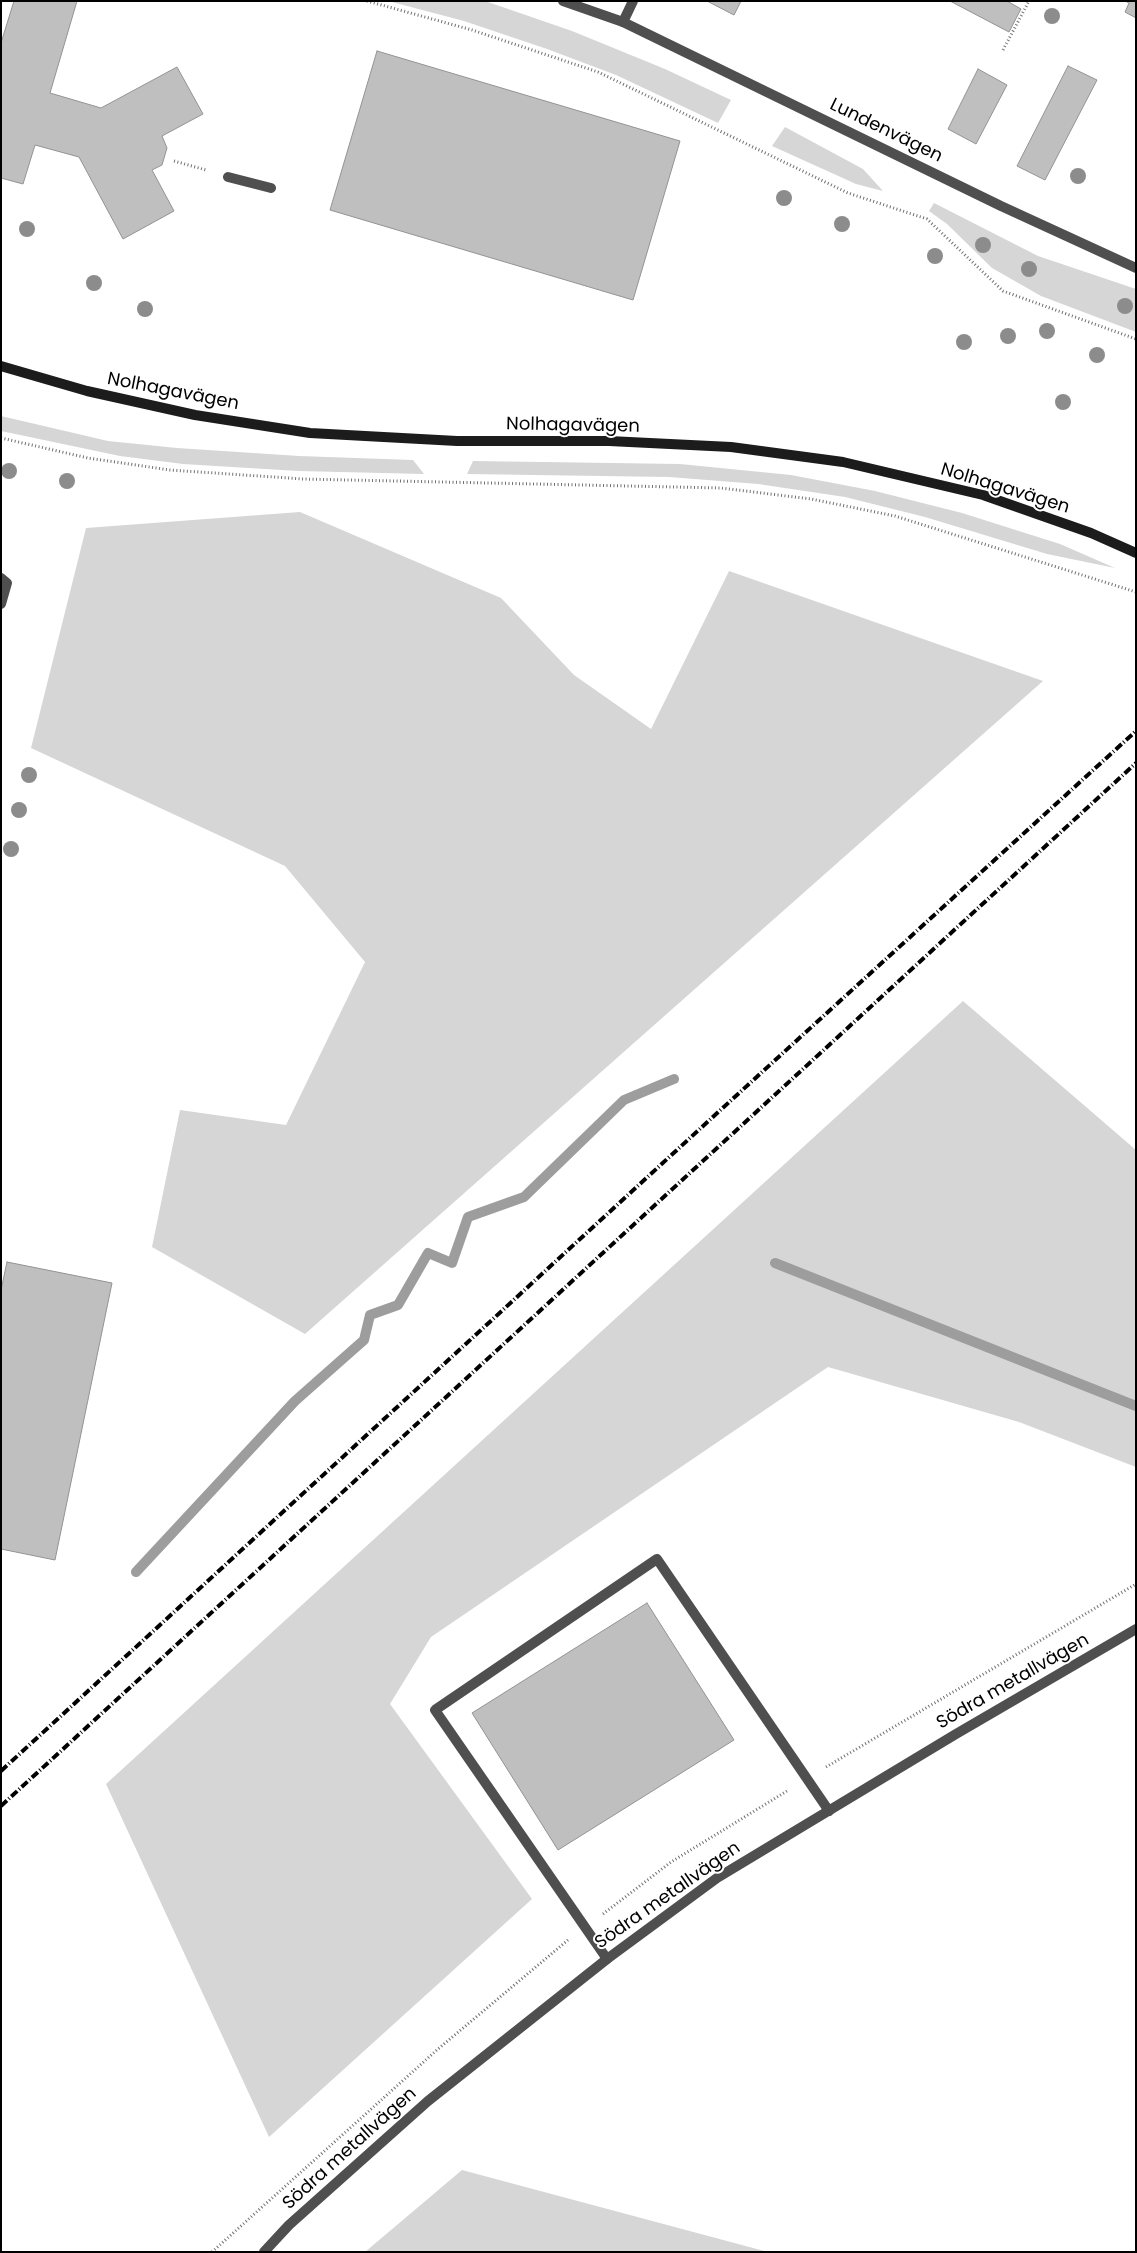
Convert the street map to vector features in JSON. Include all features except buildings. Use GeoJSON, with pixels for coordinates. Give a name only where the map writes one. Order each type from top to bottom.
{"type":"FeatureCollection","features":[{"type":"Feature","properties":{"kind":"street","name":"Lundenvägen"},"geometry":{"type":"LineString","coordinates":[[563,1],[623,22],[1001,206],[1136,268]]}},
{"type":"Feature","properties":{"kind":"street"},"geometry":{"type":"LineString","coordinates":[[623,22],[633,1]]}},
{"type":"Feature","properties":{"kind":"street"},"geometry":{"type":"LineString","coordinates":[[228,177],[271,188]]}},
{"type":"Feature","properties":{"kind":"street","name":"Nolhagavägen"},"geometry":{"type":"LineString","coordinates":[[1,366],[87,392],[195,415],[310,432],[457,441],[609,441],[731,447],[844,462],[982,495],[1091,533],[1136,553]]}},
{"type":"Feature","properties":{"kind":"street"},"geometry":{"type":"LineString","coordinates":[[1,578],[7,583],[1,604]]}},
{"type":"Feature","properties":{"kind":"street"},"geometry":{"type":"LineString","coordinates":[[606,1958],[435,1710],[657,1559],[829,1811]]}},
{"type":"Feature","properties":{"kind":"street","name":"Södra metallvägen"},"geometry":{"type":"LineString","coordinates":[[264,2252],[289,2225],[428,2101],[606,1958],[717,1878],[1136,1630]]}},
{"type":"Feature","properties":{"kind":"path"},"geometry":{"type":"LineString","coordinates":[[367,1],[472,30],[598,72],[848,193],[927,219],[1004,292],[1136,339]]}},
{"type":"Feature","properties":{"kind":"path"},"geometry":{"type":"LineString","coordinates":[[1003,50],[1029,1]]}},
{"type":"Feature","properties":{"kind":"path"},"geometry":{"type":"LineString","coordinates":[[174,161],[228,177]]}},
{"type":"Feature","properties":{"kind":"path"},"geometry":{"type":"LineString","coordinates":[[1,438],[88,458],[170,470],[303,479],[721,488],[811,499],[895,516],[1136,592]]}},
{"type":"Feature","properties":{"kind":"shaded area"},"geometry":{"type":"Polygon","coordinates":[[[388,1],[485,1],[572,31],[665,69],[731,100],[718,123],[616,75],[547,49],[464,21],[388,1]]]}},
{"type":"Feature","properties":{"kind":"shaded area"},"geometry":{"type":"Polygon","coordinates":[[[785,127],[863,169],[883,191],[856,184],[772,146],[785,127]]]}},
{"type":"Feature","properties":{"kind":"shaded area"},"geometry":{"type":"Polygon","coordinates":[[[934,203],[1038,256],[1136,289],[1136,332],[1041,296],[992,268],[947,224],[929,211],[934,203]]]}},
{"type":"Feature","properties":{"kind":"shaded area"},"geometry":{"type":"Polygon","coordinates":[[[1,416],[108,441],[177,448],[299,456],[413,460],[424,474],[298,471],[183,464],[120,456],[1,431],[1,416]]]}},
{"type":"Feature","properties":{"kind":"shaded area"},"geometry":{"type":"Polygon","coordinates":[[[473,461],[680,464],[791,475],[875,491],[962,513],[1060,544],[1115,568],[1047,554],[925,517],[845,497],[758,484],[669,477],[467,474],[473,461]]]}},
{"type":"Feature","properties":{"kind":"shaded area"},"geometry":{"type":"Polygon","coordinates":[[[300,512],[501,598],[574,675],[651,729],[729,571],[1043,681],[305,1334],[152,1247],[180,1110],[286,1125],[365,962],[285,866],[31,748],[86,528],[300,512]]]}},
{"type":"Feature","properties":{"kind":"shaded area"},"geometry":{"type":"Polygon","coordinates":[[[963,1001],[1136,1150],[1136,1467],[1019,1422],[828,1367],[431,1637],[390,1704],[532,1899],[269,2137],[106,1784],[963,1001]]]}},
{"type":"Feature","properties":{"kind":"shaded area"},"geometry":{"type":"Polygon","coordinates":[[[462,2170],[768,2252],[365,2252],[462,2170]]]}},
{"type":"Feature","properties":{"kind":"waterway"},"geometry":{"type":"LineString","coordinates":[[136,1572],[295,1401],[364,1340],[370,1315],[398,1305],[428,1253],[452,1263],[468,1217],[524,1197],[624,1100],[674,1079]]}},
{"type":"Feature","properties":{"kind":"waterway"},"geometry":{"type":"LineString","coordinates":[[775,1263],[1136,1406]]}},
{"type":"Feature","properties":{"kind":"railway"},"geometry":{"type":"LineString","coordinates":[[1,1771],[1136,731]]}},
{"type":"Feature","properties":{"kind":"railway"},"geometry":{"type":"LineString","coordinates":[[1,1806],[1136,763]]}}]}
